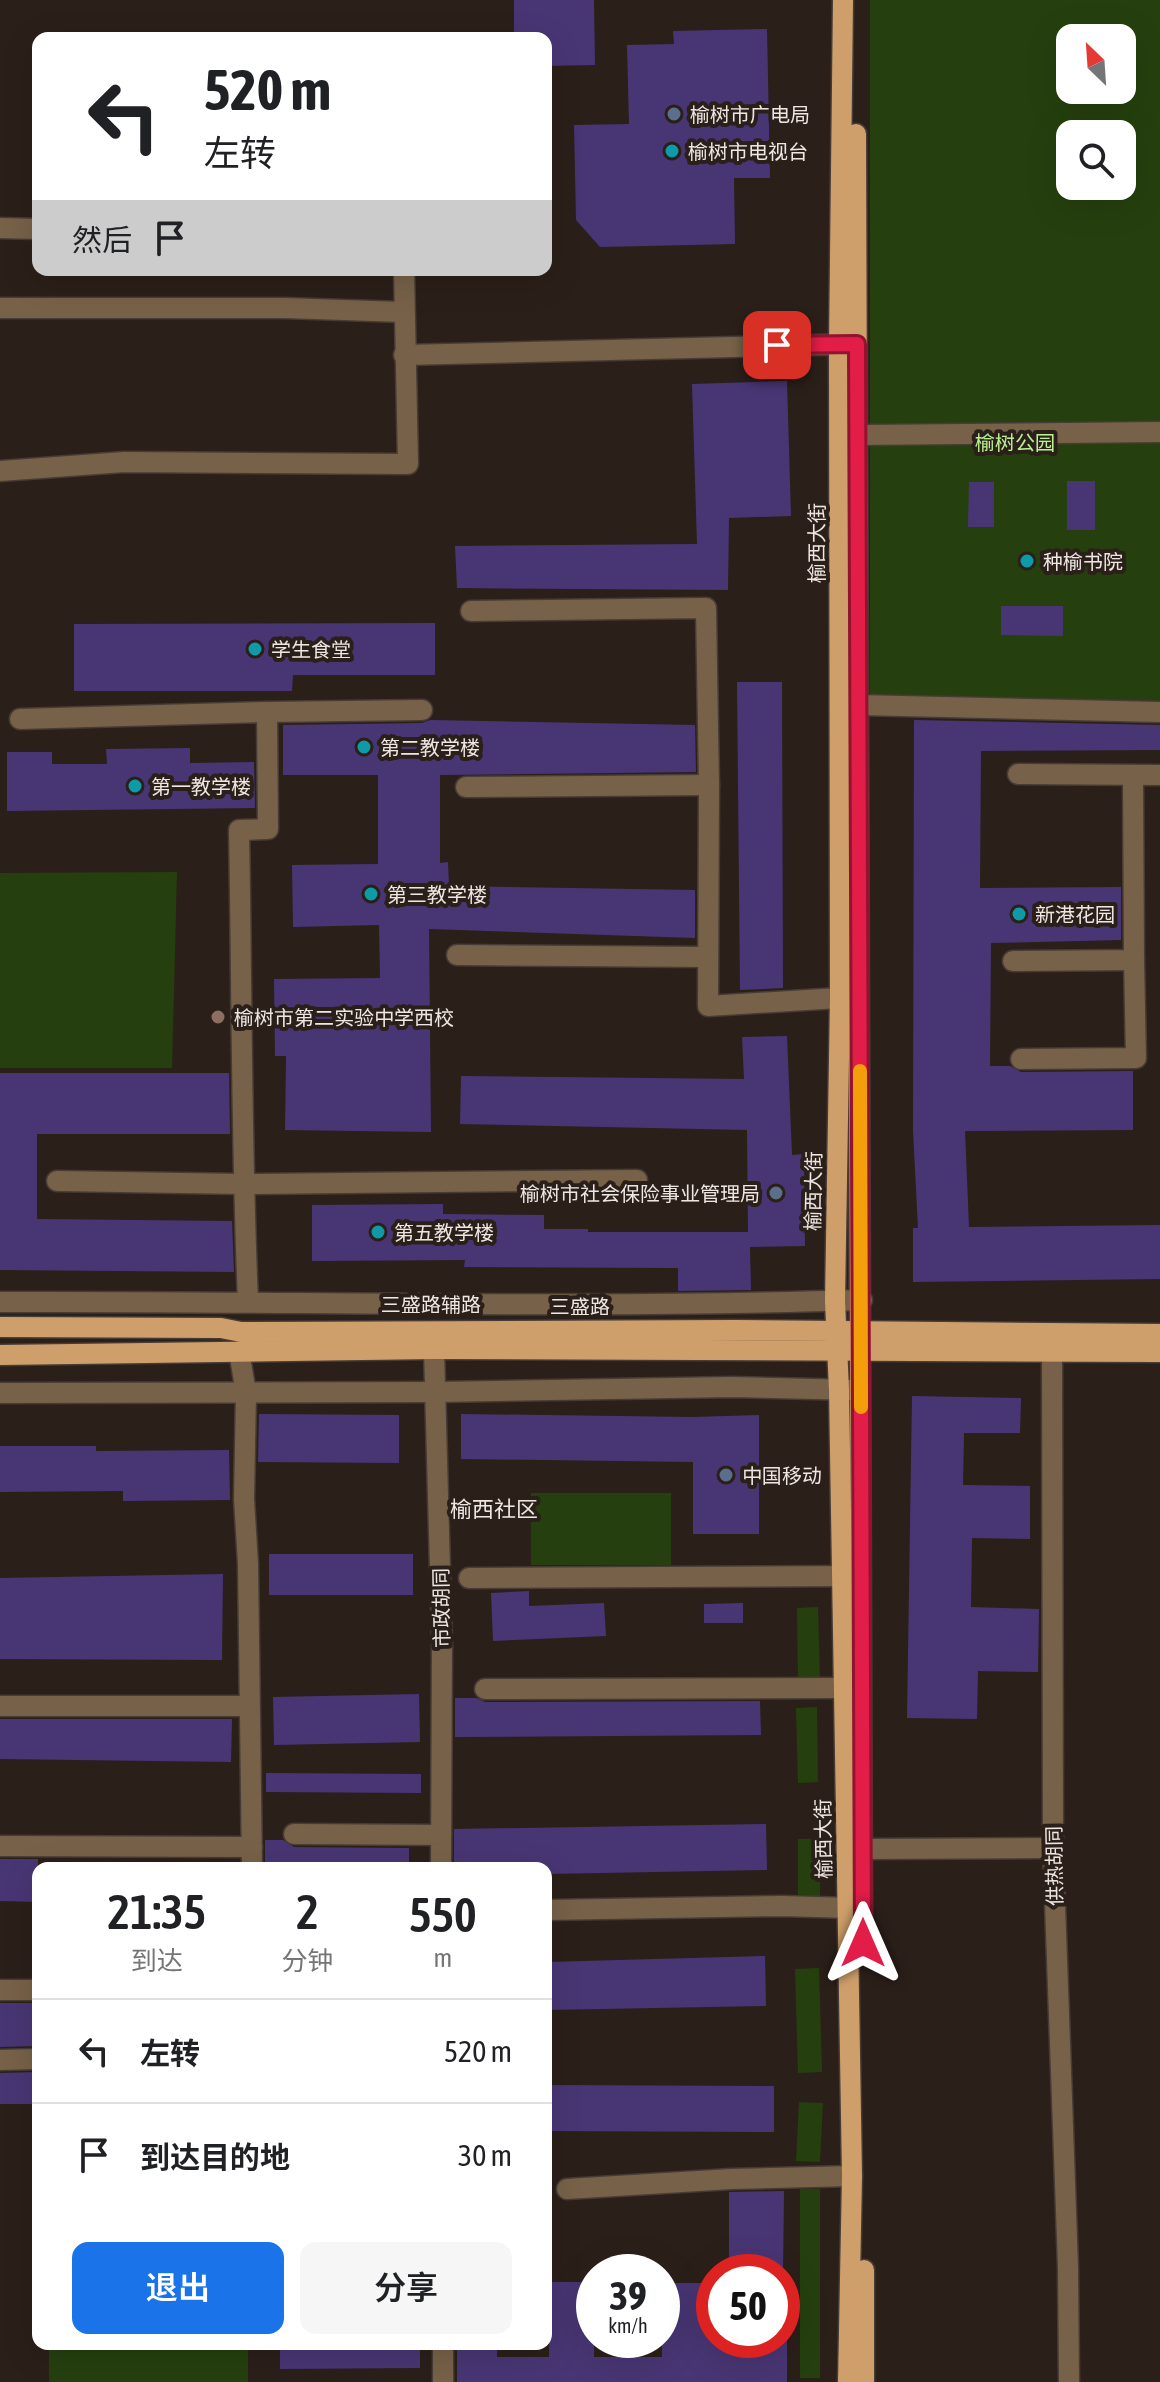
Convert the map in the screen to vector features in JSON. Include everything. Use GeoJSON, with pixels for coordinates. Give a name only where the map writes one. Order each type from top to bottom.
{"type":"FeatureCollection","features":[{"type":"Feature","properties":{"kind":"main road","name":"榆西大街"},"geometry":{"type":"LineString","coordinates":[[843,0],[848,344],[850,997],[862,1300],[861,1390],[844,1688],[852,2176],[848,2382]]}},
{"type":"Feature","properties":{"kind":"main road","name":"榆西大街"},"geometry":{"type":"LineString","coordinates":[[856,0],[848,344],[859,435],[859,705],[850,997],[835,1301],[852,1576],[862,1849],[864,2382]]}},
{"type":"Feature","properties":{"kind":"main road","name":"三盛路"},"geometry":{"type":"LineString","coordinates":[[0,1327],[221,1328],[241,1332],[529,1330],[837,1341]]}},
{"type":"Feature","properties":{"kind":"main road","name":"三盛路"},"geometry":{"type":"LineString","coordinates":[[0,1355],[1160,1334]]}},
{"type":"Feature","properties":{"kind":"main road","name":"三盛路"},"geometry":{"type":"LineString","coordinates":[[860,1341],[1160,1352]]}},
{"type":"Feature","properties":{"kind":"street"},"geometry":{"type":"LineString","coordinates":[[0,228],[32,229]]}},
{"type":"Feature","properties":{"kind":"street"},"geometry":{"type":"LineString","coordinates":[[0,471],[124,462],[408,464],[404,276]]}},
{"type":"Feature","properties":{"kind":"street"},"geometry":{"type":"LineString","coordinates":[[0,308],[285,308],[403,312]]}},
{"type":"Feature","properties":{"kind":"street"},"geometry":{"type":"LineString","coordinates":[[404,355],[848,344]]}},
{"type":"Feature","properties":{"kind":"street"},"geometry":{"type":"LineString","coordinates":[[859,435],[1160,432]]}},
{"type":"Feature","properties":{"kind":"street"},"geometry":{"type":"LineString","coordinates":[[471,611],[706,608],[708,1006],[850,997]]}},
{"type":"Feature","properties":{"kind":"street"},"geometry":{"type":"LineString","coordinates":[[859,705],[1160,712]]}},
{"type":"Feature","properties":{"kind":"street"},"geometry":{"type":"LineString","coordinates":[[20,719],[422,710]]}},
{"type":"Feature","properties":{"kind":"street"},"geometry":{"type":"LineString","coordinates":[[248,1301],[243,1184],[239,830],[268,829],[267,712]]}},
{"type":"Feature","properties":{"kind":"street"},"geometry":{"type":"LineString","coordinates":[[1018,774],[1160,775]]}},
{"type":"Feature","properties":{"kind":"street"},"geometry":{"type":"LineString","coordinates":[[1021,1059],[1136,1058],[1133,775]]}},
{"type":"Feature","properties":{"kind":"street"},"geometry":{"type":"LineString","coordinates":[[466,787],[709,785]]}},
{"type":"Feature","properties":{"kind":"street"},"geometry":{"type":"LineString","coordinates":[[457,955],[707,957]]}},
{"type":"Feature","properties":{"kind":"street"},"geometry":{"type":"LineString","coordinates":[[1013,961],[1134,960]]}},
{"type":"Feature","properties":{"kind":"street"},"geometry":{"type":"LineString","coordinates":[[57,1181],[243,1184],[637,1180]]}},
{"type":"Feature","properties":{"kind":"street","name":"三盛路辅路"},"geometry":{"type":"LineString","coordinates":[[0,1302],[656,1305],[862,1300]]}},
{"type":"Feature","properties":{"kind":"street","name":"市政胡同"},"geometry":{"type":"LineString","coordinates":[[434,1349],[442,1642],[441,1862]]}},
{"type":"Feature","properties":{"kind":"street","name":"供热胡同"},"geometry":{"type":"LineString","coordinates":[[1052,1350],[1053,1848],[1068,2267],[1069,2382]]}},
{"type":"Feature","properties":{"kind":"street"},"geometry":{"type":"LineString","coordinates":[[239,1351],[246,1393],[244,1499],[248,1564],[252,1862]]}},
{"type":"Feature","properties":{"kind":"street"},"geometry":{"type":"LineString","coordinates":[[0,1393],[437,1392],[732,1387],[861,1390]]}},
{"type":"Feature","properties":{"kind":"street"},"geometry":{"type":"LineString","coordinates":[[469,1578],[852,1576]]}},
{"type":"Feature","properties":{"kind":"street"},"geometry":{"type":"LineString","coordinates":[[485,1689],[844,1688]]}},
{"type":"Feature","properties":{"kind":"street"},"geometry":{"type":"LineString","coordinates":[[0,1706],[249,1706]]}},
{"type":"Feature","properties":{"kind":"street"},"geometry":{"type":"LineString","coordinates":[[294,1834],[441,1835]]}},
{"type":"Feature","properties":{"kind":"street"},"geometry":{"type":"LineString","coordinates":[[0,1846],[252,1847]]}},
{"type":"Feature","properties":{"kind":"street"},"geometry":{"type":"LineString","coordinates":[[862,1849],[1053,1848]]}},
{"type":"Feature","properties":{"kind":"street"},"geometry":{"type":"LineString","coordinates":[[552,1910],[782,1906],[849,1908]]}},
{"type":"Feature","properties":{"kind":"street"},"geometry":{"type":"LineString","coordinates":[[0,1990],[32,1990]]}},
{"type":"Feature","properties":{"kind":"street"},"geometry":{"type":"LineString","coordinates":[[0,2060],[32,2059]]}},
{"type":"Feature","properties":{"kind":"street"},"geometry":{"type":"LineString","coordinates":[[567,2189],[731,2179],[852,2176]]}},
{"type":"Feature","properties":{"kind":"street"},"geometry":{"type":"LineString","coordinates":[[443,2350],[443,2382]]}},
{"type":"Feature","properties":{"kind":"green space","name":"榆树公园"},"geometry":{"type":"Polygon","coordinates":[[[870,0],[1160,0],[1160,701],[870,699],[870,0]]]}},
{"type":"Feature","properties":{"kind":"green space"},"geometry":{"type":"Polygon","coordinates":[[[177,872],[172,1068],[0,1068],[0,873],[177,872]]]}},
{"type":"Feature","properties":{"kind":"green space"},"geometry":{"type":"Polygon","coordinates":[[[531,1493],[671,1493],[671,1565],[531,1565],[531,1493]]]}},
{"type":"Feature","properties":{"kind":"green space"},"geometry":{"type":"Polygon","coordinates":[[[818,1607],[820,1681],[798,1682],[797,1608],[818,1607]]]}},
{"type":"Feature","properties":{"kind":"green space"},"geometry":{"type":"Polygon","coordinates":[[[817,1707],[818,1782],[798,1783],[796,1708],[817,1707]]]}},
{"type":"Feature","properties":{"kind":"green space"},"geometry":{"type":"Polygon","coordinates":[[[798,1839],[820,1839],[820,1897],[798,1897],[798,1839]]]}},
{"type":"Feature","properties":{"kind":"green space"},"geometry":{"type":"Polygon","coordinates":[[[819,1968],[822,2072],[798,2073],[795,1969],[819,1968]]]}},
{"type":"Feature","properties":{"kind":"green space"},"geometry":{"type":"Polygon","coordinates":[[[799,2102],[823,2103],[820,2162],[796,2161],[799,2102]]]}},
{"type":"Feature","properties":{"kind":"green space"},"geometry":{"type":"Polygon","coordinates":[[[800,2189],[820,2189],[820,2378],[800,2378],[800,2189]]]}},
{"type":"Feature","properties":{"kind":"green space"},"geometry":{"type":"Polygon","coordinates":[[[49,2350],[248,2350],[248,2382],[49,2382],[49,2350]]]}},
{"type":"Feature","properties":{"kind":"building"},"geometry":{"type":"Polygon","coordinates":[[[514,0],[594,0],[595,65],[552,66],[552,32],[514,32],[514,0]]]}},
{"type":"Feature","properties":{"kind":"building","name":"榆树市电视台"},"geometry":{"type":"Polygon","coordinates":[[[767,29],[770,178],[734,178],[735,244],[600,247],[576,220],[574,125],[629,124],[627,45],[674,44],[673,31],[767,29]]]}},
{"type":"Feature","properties":{"kind":"building"},"geometry":{"type":"Polygon","coordinates":[[[787,381],[791,516],[729,518],[728,590],[457,588],[455,546],[697,544],[692,384],[787,381]]]}},
{"type":"Feature","properties":{"kind":"building"},"geometry":{"type":"Polygon","coordinates":[[[1067,481],[1095,481],[1095,530],[1067,530],[1067,481]]]}},
{"type":"Feature","properties":{"kind":"building"},"geometry":{"type":"Polygon","coordinates":[[[969,482],[994,482],[994,527],[968,527],[969,482]]]}},
{"type":"Feature","properties":{"kind":"building"},"geometry":{"type":"Polygon","coordinates":[[[1001,606],[1063,606],[1063,636],[1001,635],[1001,606]]]}},
{"type":"Feature","properties":{"kind":"building","name":"学生食堂"},"geometry":{"type":"Polygon","coordinates":[[[435,623],[435,675],[293,675],[292,691],[74,691],[74,624],[435,623]]]}},
{"type":"Feature","properties":{"kind":"building"},"geometry":{"type":"Polygon","coordinates":[[[737,682],[782,682],[783,988],[740,990],[737,682]]]}},
{"type":"Feature","properties":{"kind":"building"},"geometry":{"type":"Polygon","coordinates":[[[430,720],[695,725],[696,772],[440,775],[440,863],[448,862],[449,886],[695,890],[695,938],[429,929],[431,1132],[285,1130],[286,1056],[275,1056],[274,979],[380,978],[379,925],[293,927],[292,865],[378,864],[378,775],[283,775],[283,725],[422,723],[430,720]]]}},
{"type":"Feature","properties":{"kind":"building","name":"新港花园"},"geometry":{"type":"Polygon","coordinates":[[[914,720],[1160,725],[1160,750],[981,751],[980,888],[1121,887],[1121,940],[991,943],[990,1066],[1010,1066],[1021,1072],[1133,1071],[1133,1130],[965,1131],[969,1227],[1160,1225],[1160,1279],[913,1282],[913,1228],[918,1228],[913,1131],[914,720]]]}},
{"type":"Feature","properties":{"kind":"building","name":"第一教学楼"},"geometry":{"type":"Polygon","coordinates":[[[190,748],[190,763],[254,762],[255,808],[7,811],[7,752],[52,752],[52,764],[107,764],[106,749],[190,748]]]}},
{"type":"Feature","properties":{"kind":"building"},"geometry":{"type":"Polygon","coordinates":[[[787,1036],[792,1155],[804,1154],[805,1246],[750,1247],[751,1290],[678,1291],[678,1268],[464,1267],[465,1260],[312,1261],[312,1205],[443,1204],[443,1214],[544,1215],[544,1229],[588,1229],[588,1232],[748,1232],[747,1130],[460,1124],[461,1076],[744,1079],[742,1037],[787,1036]]]}},
{"type":"Feature","properties":{"kind":"building"},"geometry":{"type":"Polygon","coordinates":[[[0,1073],[229,1073],[230,1134],[37,1134],[37,1219],[232,1221],[234,1272],[0,1270],[0,1073]]]}},
{"type":"Feature","properties":{"kind":"building"},"geometry":{"type":"Polygon","coordinates":[[[912,1396],[1021,1398],[1020,1433],[964,1433],[963,1485],[1030,1486],[1030,1539],[972,1538],[971,1607],[1039,1609],[1038,1672],[978,1671],[977,1719],[907,1718],[912,1396]]]}},
{"type":"Feature","properties":{"kind":"building"},"geometry":{"type":"Polygon","coordinates":[[[259,1414],[399,1415],[399,1463],[258,1462],[259,1414]]]}},
{"type":"Feature","properties":{"kind":"building"},"geometry":{"type":"Polygon","coordinates":[[[461,1414],[759,1415],[759,1534],[693,1534],[693,1462],[461,1459],[461,1414]]]}},
{"type":"Feature","properties":{"kind":"building"},"geometry":{"type":"Polygon","coordinates":[[[0,1446],[96,1446],[96,1451],[229,1450],[230,1500],[123,1501],[123,1491],[0,1492],[0,1446]]]}},
{"type":"Feature","properties":{"kind":"building"},"geometry":{"type":"Polygon","coordinates":[[[269,1554],[413,1554],[413,1595],[269,1595],[269,1554]]]}},
{"type":"Feature","properties":{"kind":"building"},"geometry":{"type":"Polygon","coordinates":[[[223,1574],[222,1660],[0,1659],[0,1578],[223,1574]]]}},
{"type":"Feature","properties":{"kind":"building"},"geometry":{"type":"Polygon","coordinates":[[[529,1591],[529,1606],[604,1603],[606,1636],[493,1641],[491,1593],[529,1591]]]}},
{"type":"Feature","properties":{"kind":"building"},"geometry":{"type":"Polygon","coordinates":[[[743,1603],[743,1623],[704,1623],[704,1604],[743,1603]]]}},
{"type":"Feature","properties":{"kind":"building"},"geometry":{"type":"Polygon","coordinates":[[[419,1694],[420,1742],[274,1745],[273,1697],[419,1694]]]}},
{"type":"Feature","properties":{"kind":"building"},"geometry":{"type":"Polygon","coordinates":[[[455,1698],[476,1698],[485,1702],[760,1701],[761,1735],[455,1737],[455,1698]]]}},
{"type":"Feature","properties":{"kind":"building"},"geometry":{"type":"Polygon","coordinates":[[[0,1719],[232,1719],[231,1762],[0,1759],[0,1719]]]}},
{"type":"Feature","properties":{"kind":"building"},"geometry":{"type":"Polygon","coordinates":[[[266,1773],[421,1774],[421,1793],[266,1792],[266,1773]]]}},
{"type":"Feature","properties":{"kind":"building"},"geometry":{"type":"Polygon","coordinates":[[[766,1824],[767,1870],[552,1874],[552,1862],[454,1862],[454,1829],[766,1824]]]}},
{"type":"Feature","properties":{"kind":"building"},"geometry":{"type":"Polygon","coordinates":[[[265,1840],[283,1840],[294,1847],[409,1848],[409,1862],[265,1862],[265,1840]]]}},
{"type":"Feature","properties":{"kind":"building"},"geometry":{"type":"Polygon","coordinates":[[[0,1859],[38,1859],[38,1862],[32,1862],[32,1902],[0,1901],[0,1859]]]}},
{"type":"Feature","properties":{"kind":"building"},"geometry":{"type":"Polygon","coordinates":[[[765,1956],[766,2006],[552,2010],[552,1962],[765,1956]]]}},
{"type":"Feature","properties":{"kind":"building"},"geometry":{"type":"Polygon","coordinates":[[[0,2003],[32,2003],[32,2046],[0,2047],[0,2003]]]}},
{"type":"Feature","properties":{"kind":"building"},"geometry":{"type":"Polygon","coordinates":[[[32,2072],[32,2104],[0,2104],[0,2073],[32,2072]]]}},
{"type":"Feature","properties":{"kind":"building"},"geometry":{"type":"Polygon","coordinates":[[[552,2085],[774,2086],[774,2132],[552,2131],[552,2085]]]}},
{"type":"Feature","properties":{"kind":"building"},"geometry":{"type":"Polygon","coordinates":[[[784,2191],[783,2254],[729,2254],[729,2192],[784,2191]]]}},
{"type":"Feature","properties":{"kind":"building"},"geometry":{"type":"Polygon","coordinates":[[[552,2282],[576,2282],[576,2358],[680,2358],[680,2283],[696,2283],[696,2358],[787,2358],[787,2382],[457,2382],[457,2350],[497,2350],[497,2357],[549,2357],[549,2350],[552,2350],[552,2282]]]}},
{"type":"Feature","properties":{"kind":"building"},"geometry":{"type":"Polygon","coordinates":[[[280,2350],[420,2350],[420,2368],[280,2369],[280,2350]]]}},
{"type":"Feature","properties":{"kind":"slow traffic"},"geometry":{"type":"LineString","coordinates":[[860,1071],[861,1407]]}},
{"type":"Feature","properties":{"kind":"place","name":"榆树市广电局"},"geometry":{"type":"Point","coordinates":[674,114]}},
{"type":"Feature","properties":{"kind":"place","name":"榆树市电视台"},"geometry":{"type":"Point","coordinates":[672,151]}},
{"type":"Feature","properties":{"kind":"place","name":"种榆书院"},"geometry":{"type":"Point","coordinates":[1027,561]}},
{"type":"Feature","properties":{"kind":"place","name":"学生食堂"},"geometry":{"type":"Point","coordinates":[255,649]}},
{"type":"Feature","properties":{"kind":"place","name":"第二教学楼"},"geometry":{"type":"Point","coordinates":[364,747]}},
{"type":"Feature","properties":{"kind":"place","name":"第一教学楼"},"geometry":{"type":"Point","coordinates":[135,786]}},
{"type":"Feature","properties":{"kind":"place","name":"第三教学楼"},"geometry":{"type":"Point","coordinates":[371,894]}},
{"type":"Feature","properties":{"kind":"place","name":"新港花园"},"geometry":{"type":"Point","coordinates":[1019,914]}},
{"type":"Feature","properties":{"kind":"place","name":"榆树市第二实验中学西校"},"geometry":{"type":"Point","coordinates":[218,1017]}},
{"type":"Feature","properties":{"kind":"place","name":"榆树市社会保险事业管理局"},"geometry":{"type":"Point","coordinates":[776,1193]}},
{"type":"Feature","properties":{"kind":"place","name":"第五教学楼"},"geometry":{"type":"Point","coordinates":[378,1232]}},
{"type":"Feature","properties":{"kind":"place","name":"中国移动"},"geometry":{"type":"Point","coordinates":[726,1475]}},
{"type":"Feature","properties":{"kind":"district","name":"榆西社区"},"geometry":{"type":"Point","coordinates":[494,1509]}},
{"type":"Feature","properties":{"kind":"route"},"geometry":{"type":"LineString","coordinates":[[777,345],[857,344],[863,1943]]}}]}
